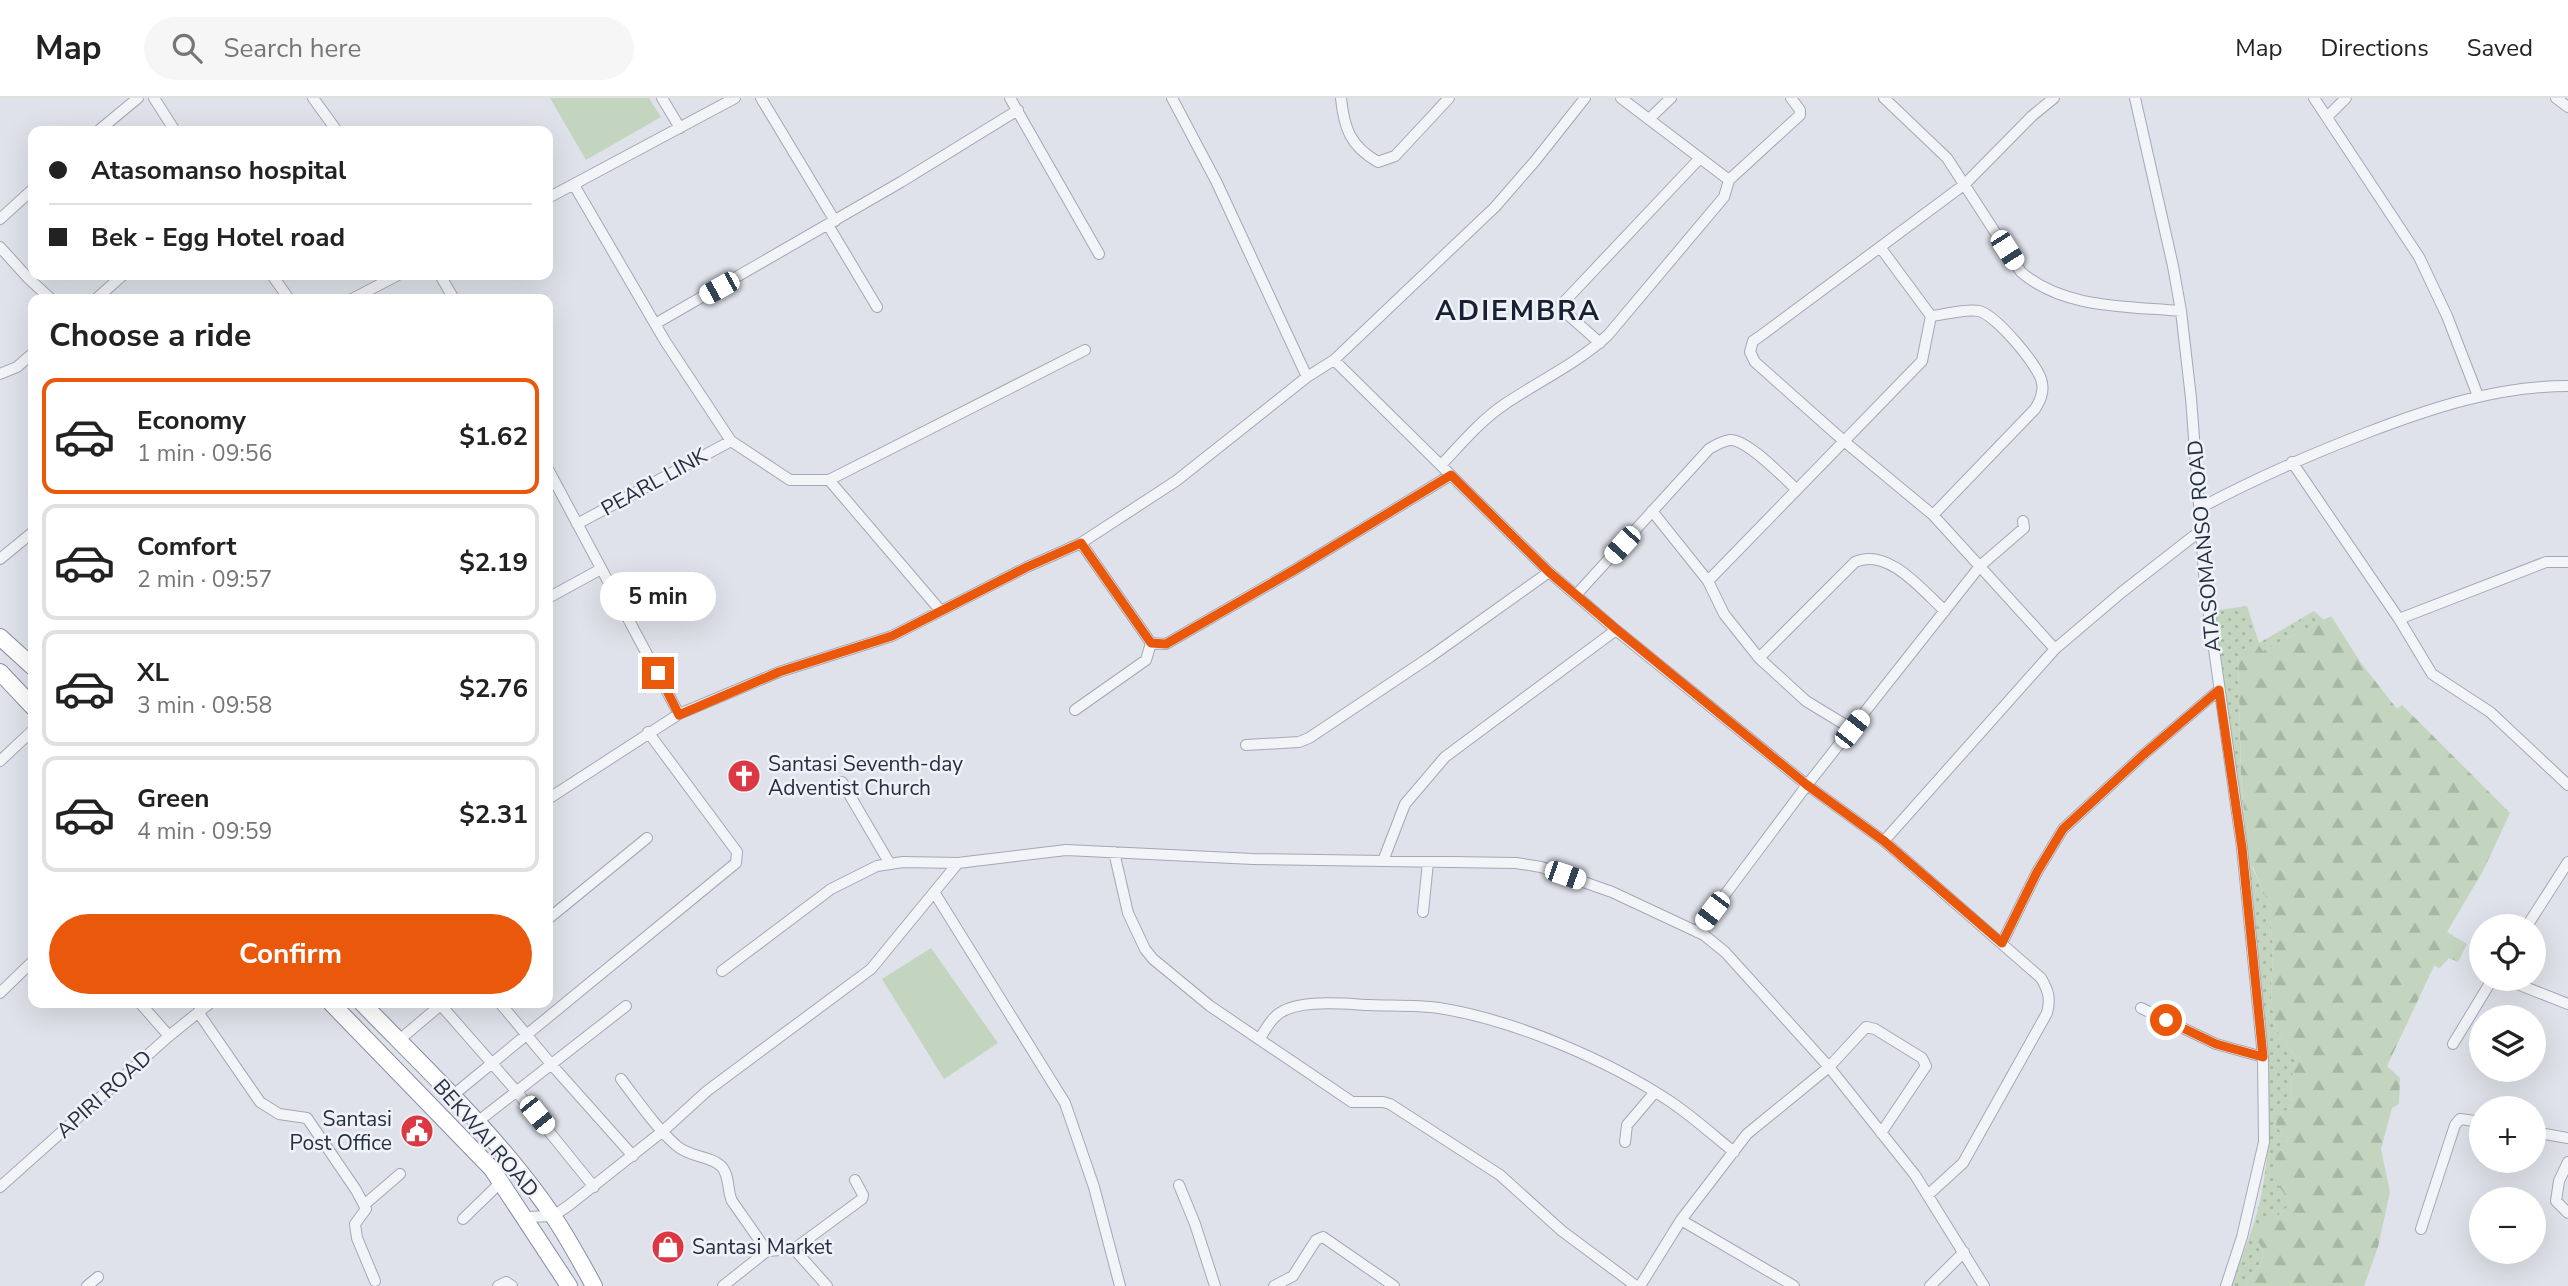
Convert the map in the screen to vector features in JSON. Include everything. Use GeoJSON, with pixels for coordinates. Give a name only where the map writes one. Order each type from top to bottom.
{"type":"FeatureCollection","features":[{"type":"Feature","properties":{"kind":"highway"},"geometry":{"type":"LineString","coordinates":[[0,637],[28,662]]}},
{"type":"Feature","properties":{"kind":"highway"},"geometry":{"type":"LineString","coordinates":[[0,672],[28,702]]}},
{"type":"Feature","properties":{"kind":"highway","name":"BEKWAI ROAD"},"geometry":{"type":"LineString","coordinates":[[336,1008],[492,1169],[526,1217],[566,1285]]}},
{"type":"Feature","properties":{"kind":"highway","name":"BEKWAI ROAD"},"geometry":{"type":"LineString","coordinates":[[367,1008],[476,1122],[553,1216],[594,1286]]}},
{"type":"Feature","properties":{"kind":"street"},"geometry":{"type":"LineString","coordinates":[[104,126],[138,98]]}},
{"type":"Feature","properties":{"kind":"street"},"geometry":{"type":"LineString","coordinates":[[154,98],[172,126]]}},
{"type":"Feature","properties":{"kind":"street"},"geometry":{"type":"LineString","coordinates":[[314,98],[334,126]]}},
{"type":"Feature","properties":{"kind":"street"},"geometry":{"type":"LineString","coordinates":[[662,98],[680,128]]}},
{"type":"Feature","properties":{"kind":"street"},"geometry":{"type":"LineString","coordinates":[[553,196],[680,128],[722,101],[735,98]]}},
{"type":"Feature","properties":{"kind":"street"},"geometry":{"type":"LineString","coordinates":[[761,98],[877,307]]}},
{"type":"Feature","properties":{"kind":"street"},"geometry":{"type":"LineString","coordinates":[[1010,98],[1099,254]]}},
{"type":"Feature","properties":{"kind":"street"},"geometry":{"type":"LineString","coordinates":[[1172,98],[1216,181],[1307,377]]}},
{"type":"Feature","properties":{"kind":"street"},"geometry":{"type":"LineString","coordinates":[[1341,98],[1343,121],[1351,139],[1378,162],[1395,156],[1449,98]]}},
{"type":"Feature","properties":{"kind":"street"},"geometry":{"type":"LineString","coordinates":[[553,796],[648,732],[679,715],[779,672],[892,636],[1027,567],[1081,543],[1177,481],[1307,377],[1334,360],[1495,207],[1585,98]]}},
{"type":"Feature","properties":{"kind":"street"},"geometry":{"type":"LineString","coordinates":[[1621,98],[1729,180]]}},
{"type":"Feature","properties":{"kind":"street"},"geometry":{"type":"LineString","coordinates":[[1649,119],[1671,98]]}},
{"type":"Feature","properties":{"kind":"street"},"geometry":{"type":"LineString","coordinates":[[1441,464],[1484,420],[1502,406],[1600,343],[1724,197],[1729,180],[1800,115],[1800,110],[1791,98]]}},
{"type":"Feature","properties":{"kind":"street"},"geometry":{"type":"LineString","coordinates":[[1884,98],[1942,153],[2021,271],[2034,282],[2053,293],[2093,303],[2180,311]]}},
{"type":"Feature","properties":{"kind":"street"},"geometry":{"type":"LineString","coordinates":[[2054,98],[2032,116],[1965,184],[1759,337],[1751,345],[1750,352],[1755,362],[1844,442],[1933,515],[2055,649]]}},
{"type":"Feature","properties":{"kind":"street","name":"ATASOMANSO ROAD"},"geometry":{"type":"LineString","coordinates":[[2135,98],[2173,266],[2180,311],[2205,586],[2242,848],[2263,1057],[2264,1142],[2242,1237],[2226,1286]]}},
{"type":"Feature","properties":{"kind":"street"},"geometry":{"type":"LineString","coordinates":[[2314,98],[2418,257],[2447,316],[2478,396]]}},
{"type":"Feature","properties":{"kind":"street"},"geometry":{"type":"LineString","coordinates":[[2327,117],[2346,98]]}},
{"type":"Feature","properties":{"kind":"street"},"geometry":{"type":"LineString","coordinates":[[2556,98],[2568,107]]}},
{"type":"Feature","properties":{"kind":"street"},"geometry":{"type":"LineString","coordinates":[[655,324],[831,223],[1018,110]]}},
{"type":"Feature","properties":{"kind":"street"},"geometry":{"type":"LineString","coordinates":[[1600,343],[1565,312],[1563,303],[1700,158]]}},
{"type":"Feature","properties":{"kind":"street"},"geometry":{"type":"LineString","coordinates":[[574,185],[655,324],[731,441],[790,480],[829,480],[1085,350]]}},
{"type":"Feature","properties":{"kind":"street"},"geometry":{"type":"LineString","coordinates":[[0,219],[28,194]]}},
{"type":"Feature","properties":{"kind":"street"},"geometry":{"type":"LineString","coordinates":[[0,247],[28,278]]}},
{"type":"Feature","properties":{"kind":"street"},"geometry":{"type":"LineString","coordinates":[[1708,580],[1922,361],[1931,316],[1880,247]]}},
{"type":"Feature","properties":{"kind":"street"},"geometry":{"type":"LineString","coordinates":[[30,280],[46,294]]}},
{"type":"Feature","properties":{"kind":"street"},"geometry":{"type":"LineString","coordinates":[[102,294],[117,280]]}},
{"type":"Feature","properties":{"kind":"street"},"geometry":{"type":"LineString","coordinates":[[362,294],[388,280]]}},
{"type":"Feature","properties":{"kind":"street"},"geometry":{"type":"LineString","coordinates":[[1931,316],[1976,311],[1985,314],[2005,330],[2040,375],[2043,392],[2035,409],[1933,515]]}},
{"type":"Feature","properties":{"kind":"street"},"geometry":{"type":"LineString","coordinates":[[0,374],[16,367],[28,357]]}},
{"type":"Feature","properties":{"kind":"street"},"geometry":{"type":"LineString","coordinates":[[1334,360],[1549,572],[1807,785],[1884,841],[2041,978],[2048,990],[2050,1002],[2047,1013],[1963,1163],[1929,1194]]}},
{"type":"Feature","properties":{"kind":"street"},"geometry":{"type":"LineString","coordinates":[[2200,508],[2292,461],[2406,418],[2478,396],[2538,386],[2568,386]]}},
{"type":"Feature","properties":{"kind":"street"},"geometry":{"type":"LineString","coordinates":[[1576,595],[1709,449],[1730,440],[1747,446],[1796,489]]}},
{"type":"Feature","properties":{"kind":"street","name":"PEARL LINK"},"geometry":{"type":"LineString","coordinates":[[578,524],[731,441]]}},
{"type":"Feature","properties":{"kind":"street"},"geometry":{"type":"LineString","coordinates":[[2292,461],[2399,619],[2432,674],[2490,712],[2568,785]]}},
{"type":"Feature","properties":{"kind":"street"},"geometry":{"type":"LineString","coordinates":[[1151,643],[1166,644],[1451,475]]}},
{"type":"Feature","properties":{"kind":"street"},"geometry":{"type":"LineString","coordinates":[[553,478],[679,715]]}},
{"type":"Feature","properties":{"kind":"street"},"geometry":{"type":"LineString","coordinates":[[829,480],[940,610]]}},
{"type":"Feature","properties":{"kind":"street"},"geometry":{"type":"LineString","coordinates":[[1652,511],[1708,580],[1724,614],[1759,658],[1806,701],[1852,729]]}},
{"type":"Feature","properties":{"kind":"street"},"geometry":{"type":"LineString","coordinates":[[1697,932],[1807,785],[1980,566],[2024,528],[2023,521]]}},
{"type":"Feature","properties":{"kind":"street"},"geometry":{"type":"LineString","coordinates":[[1884,841],[2055,649],[2200,531]]}},
{"type":"Feature","properties":{"kind":"street"},"geometry":{"type":"LineString","coordinates":[[0,559],[28,536]]}},
{"type":"Feature","properties":{"kind":"street"},"geometry":{"type":"LineString","coordinates":[[1081,543],[1151,643]]}},
{"type":"Feature","properties":{"kind":"street"},"geometry":{"type":"LineString","coordinates":[[1759,658],[1855,562],[1865,558],[1881,559],[1893,565],[1945,611]]}},
{"type":"Feature","properties":{"kind":"street"},"geometry":{"type":"LineString","coordinates":[[2399,619],[2546,562],[2568,562]]}},
{"type":"Feature","properties":{"kind":"street"},"geometry":{"type":"LineString","coordinates":[[553,595],[601,569]]}},
{"type":"Feature","properties":{"kind":"street"},"geometry":{"type":"LineString","coordinates":[[1246,746],[1299,742],[1309,738],[1430,657],[1549,572]]}},
{"type":"Feature","properties":{"kind":"street"},"geometry":{"type":"LineString","coordinates":[[1383,861],[1405,804],[1445,757],[1616,629]]}},
{"type":"Feature","properties":{"kind":"street"},"geometry":{"type":"LineString","coordinates":[[1075,710],[1146,660],[1151,643]]}},
{"type":"Feature","properties":{"kind":"street"},"geometry":{"type":"LineString","coordinates":[[2002,943],[2037,872],[2063,829],[2219,690]]}},
{"type":"Feature","properties":{"kind":"street"},"geometry":{"type":"LineString","coordinates":[[452,1096],[736,863],[737,852],[648,732]]}},
{"type":"Feature","properties":{"kind":"street"},"geometry":{"type":"LineString","coordinates":[[0,761],[28,735]]}},
{"type":"Feature","properties":{"kind":"street"},"geometry":{"type":"LineString","coordinates":[[842,782],[890,864]]}},
{"type":"Feature","properties":{"kind":"street"},"geometry":{"type":"LineString","coordinates":[[553,915],[647,838]]}},
{"type":"Feature","properties":{"kind":"street"},"geometry":{"type":"LineString","coordinates":[[722,971],[831,889],[877,866],[890,864],[958,863],[1066,850],[1253,859],[1516,863],[1541,867],[1612,892],[1697,932],[1725,952],[1829,1067],[1929,1194],[1984,1286]]}},
{"type":"Feature","properties":{"kind":"street"},"geometry":{"type":"LineString","coordinates":[[1114,852],[1128,913],[1145,949],[1210,1006],[1352,1102],[1390,1104],[1500,1175],[1562,1231],[1638,1286],[1681,1220],[1734,1152],[1762,1121],[1829,1067],[1863,1030],[1870,1027],[1925,1061],[1924,1072],[1881,1133]]}},
{"type":"Feature","properties":{"kind":"street"},"geometry":{"type":"LineString","coordinates":[[1423,912],[1428,862]]}},
{"type":"Feature","properties":{"kind":"street"},"geometry":{"type":"LineString","coordinates":[[2535,914],[2568,862]]}},
{"type":"Feature","properties":{"kind":"street"},"geometry":{"type":"LineString","coordinates":[[526,1217],[553,1216],[594,1187],[707,1091],[871,968],[958,863]]}},
{"type":"Feature","properties":{"kind":"street"},"geometry":{"type":"LineString","coordinates":[[934,892],[1065,1103],[1094,1187],[1120,1286]]}},
{"type":"Feature","properties":{"kind":"street"},"geometry":{"type":"LineString","coordinates":[[0,993],[28,966]]}},
{"type":"Feature","properties":{"kind":"street"},"geometry":{"type":"LineString","coordinates":[[2453,1044],[2485,991]]}},
{"type":"Feature","properties":{"kind":"street"},"geometry":{"type":"LineString","coordinates":[[2535,991],[2568,1004]]}},
{"type":"Feature","properties":{"kind":"street"},"geometry":{"type":"LineString","coordinates":[[1260,1038],[1274,1017],[1288,1009],[1324,1003],[1438,1008],[1499,1023],[1553,1042],[1627,1075],[1655,1092],[1734,1152]]}},
{"type":"Feature","properties":{"kind":"street"},"geometry":{"type":"LineString","coordinates":[[476,1122],[626,1006]]}},
{"type":"Feature","properties":{"kind":"street"},"geometry":{"type":"LineString","coordinates":[[144,1008],[169,1036]]}},
{"type":"Feature","properties":{"kind":"street","name":"APIRI ROAD"},"geometry":{"type":"LineString","coordinates":[[0,1187],[203,1008]]}},
{"type":"Feature","properties":{"kind":"street"},"geometry":{"type":"LineString","coordinates":[[398,1041],[436,1008]]}},
{"type":"Feature","properties":{"kind":"street"},"geometry":{"type":"LineString","coordinates":[[444,1008],[517,1091],[594,1187]]}},
{"type":"Feature","properties":{"kind":"street"},"geometry":{"type":"LineString","coordinates":[[505,1008],[633,1156]]}},
{"type":"Feature","properties":{"kind":"street"},"geometry":{"type":"LineString","coordinates":[[2141,1008],[2216,1044],[2263,1057]]}},
{"type":"Feature","properties":{"kind":"street"},"geometry":{"type":"LineString","coordinates":[[198,1012],[260,1102],[278,1114],[307,1118],[366,1209],[355,1224],[357,1238],[375,1281]]}},
{"type":"Feature","properties":{"kind":"street"},"geometry":{"type":"LineString","coordinates":[[621,1079],[676,1145],[691,1156],[709,1159],[723,1168],[729,1184],[727,1192],[767,1251]]}},
{"type":"Feature","properties":{"kind":"street"},"geometry":{"type":"LineString","coordinates":[[1625,1142],[1627,1125],[1655,1092]]}},
{"type":"Feature","properties":{"kind":"street"},"geometry":{"type":"LineString","coordinates":[[2421,1228],[2455,1125],[2460,1119],[2469,1120]]}},
{"type":"Feature","properties":{"kind":"street"},"geometry":{"type":"LineString","coordinates":[[2546,1134],[2568,1138]]}},
{"type":"Feature","properties":{"kind":"street"},"geometry":{"type":"LineString","coordinates":[[2568,1162],[2556,1192],[2556,1201],[2568,1213]]}},
{"type":"Feature","properties":{"kind":"street"},"geometry":{"type":"LineString","coordinates":[[363,1205],[400,1174]]}},
{"type":"Feature","properties":{"kind":"street"},"geometry":{"type":"LineString","coordinates":[[728,1284],[767,1251],[794,1249],[862,1199],[863,1195],[855,1180]]}},
{"type":"Feature","properties":{"kind":"street"},"geometry":{"type":"LineString","coordinates":[[463,1219],[501,1182]]}},
{"type":"Feature","properties":{"kind":"street"},"geometry":{"type":"LineString","coordinates":[[1179,1185],[1215,1286]]}},
{"type":"Feature","properties":{"kind":"street"},"geometry":{"type":"LineString","coordinates":[[1681,1220],[1794,1286]]}},
{"type":"Feature","properties":{"kind":"street"},"geometry":{"type":"LineString","coordinates":[[1274,1286],[1293,1276],[1316,1240],[1324,1237],[1394,1286]]}},
{"type":"Feature","properties":{"kind":"street"},"geometry":{"type":"LineString","coordinates":[[794,1249],[827,1286]]}},
{"type":"Feature","properties":{"kind":"street"},"geometry":{"type":"LineString","coordinates":[[1930,1286],[1964,1252]]}},
{"type":"Feature","properties":{"kind":"street"},"geometry":{"type":"LineString","coordinates":[[88,1286],[98,1277]]}},
{"type":"Feature","properties":{"kind":"street"},"geometry":{"type":"LineString","coordinates":[[498,1286],[506,1282],[512,1286]]}},
{"type":"Feature","properties":{"kind":"green space"},"geometry":{"type":"Polygon","coordinates":[[[550,98],[649,98],[661,117],[586,160],[550,98]]]}},
{"type":"Feature","properties":{"kind":"green space"},"geometry":{"type":"Polygon","coordinates":[[[2247,606],[2259,643],[2314,611],[2324,620],[2263,651],[2238,653],[2246,848],[2212,611],[2247,606]]]}},
{"type":"Feature","properties":{"kind":"green space"},"geometry":{"type":"Polygon","coordinates":[[[2331,616],[2361,663],[2397,709],[2402,705],[2510,813],[2483,871],[2447,932],[2467,944],[2458,962],[2449,958],[2440,968],[2434,966],[2387,1066],[2400,1078],[2399,1104],[2392,1108],[2381,1149],[2390,1192],[2378,1247],[2364,1286],[2245,1286],[2261,1263],[2263,1249],[2255,1237],[2258,1226],[2268,1215],[2279,1215],[2291,1203],[2278,1185],[2275,1156],[2288,1143],[2276,1125],[2278,1115],[2292,1107],[2290,1088],[2296,1057],[2275,1028],[2271,997],[2273,945],[2268,902],[2253,867],[2248,865],[2241,773],[2238,652],[2258,644],[2263,651],[2331,616]]]}},
{"type":"Feature","properties":{"kind":"green space"},"geometry":{"type":"Polygon","coordinates":[[[2248,865],[2252,867],[2268,901],[2273,945],[2271,997],[2275,1028],[2296,1057],[2290,1088],[2292,1107],[2278,1115],[2276,1125],[2288,1143],[2291,1203],[2279,1215],[2263,1248],[2261,1263],[2245,1286],[2230,1286],[2256,1215],[2268,1144],[2267,1047],[2248,865]]]}},
{"type":"Feature","properties":{"kind":"green space"},"geometry":{"type":"Polygon","coordinates":[[[931,948],[998,1043],[944,1079],[882,979],[931,948]]]}},
{"type":"Feature","properties":{"kind":"place","name":"Santasi Seventh-day Adventist Church"},"geometry":{"type":"Point","coordinates":[744,776]}},
{"type":"Feature","properties":{"kind":"place","name":"Santasi Post Office"},"geometry":{"type":"Point","coordinates":[417,1131]}},
{"type":"Feature","properties":{"kind":"place","name":"Santasi Market"},"geometry":{"type":"Point","coordinates":[668,1247]}},
{"type":"Feature","properties":{"kind":"district","name":"ADIEMBRA"},"geometry":{"type":"Point","coordinates":[1518,311]}},
{"type":"Feature","properties":{"kind":"route"},"geometry":{"type":"LineString","coordinates":[[658,673],[679,715],[779,672],[892,636],[1027,567],[1081,543],[1151,643],[1166,644],[1451,475],[1549,572],[1616,629],[1807,785],[1884,841],[2002,943],[2037,872],[2063,829],[2219,690],[2242,848],[2263,1057],[2216,1044],[2166,1020]]}}]}
